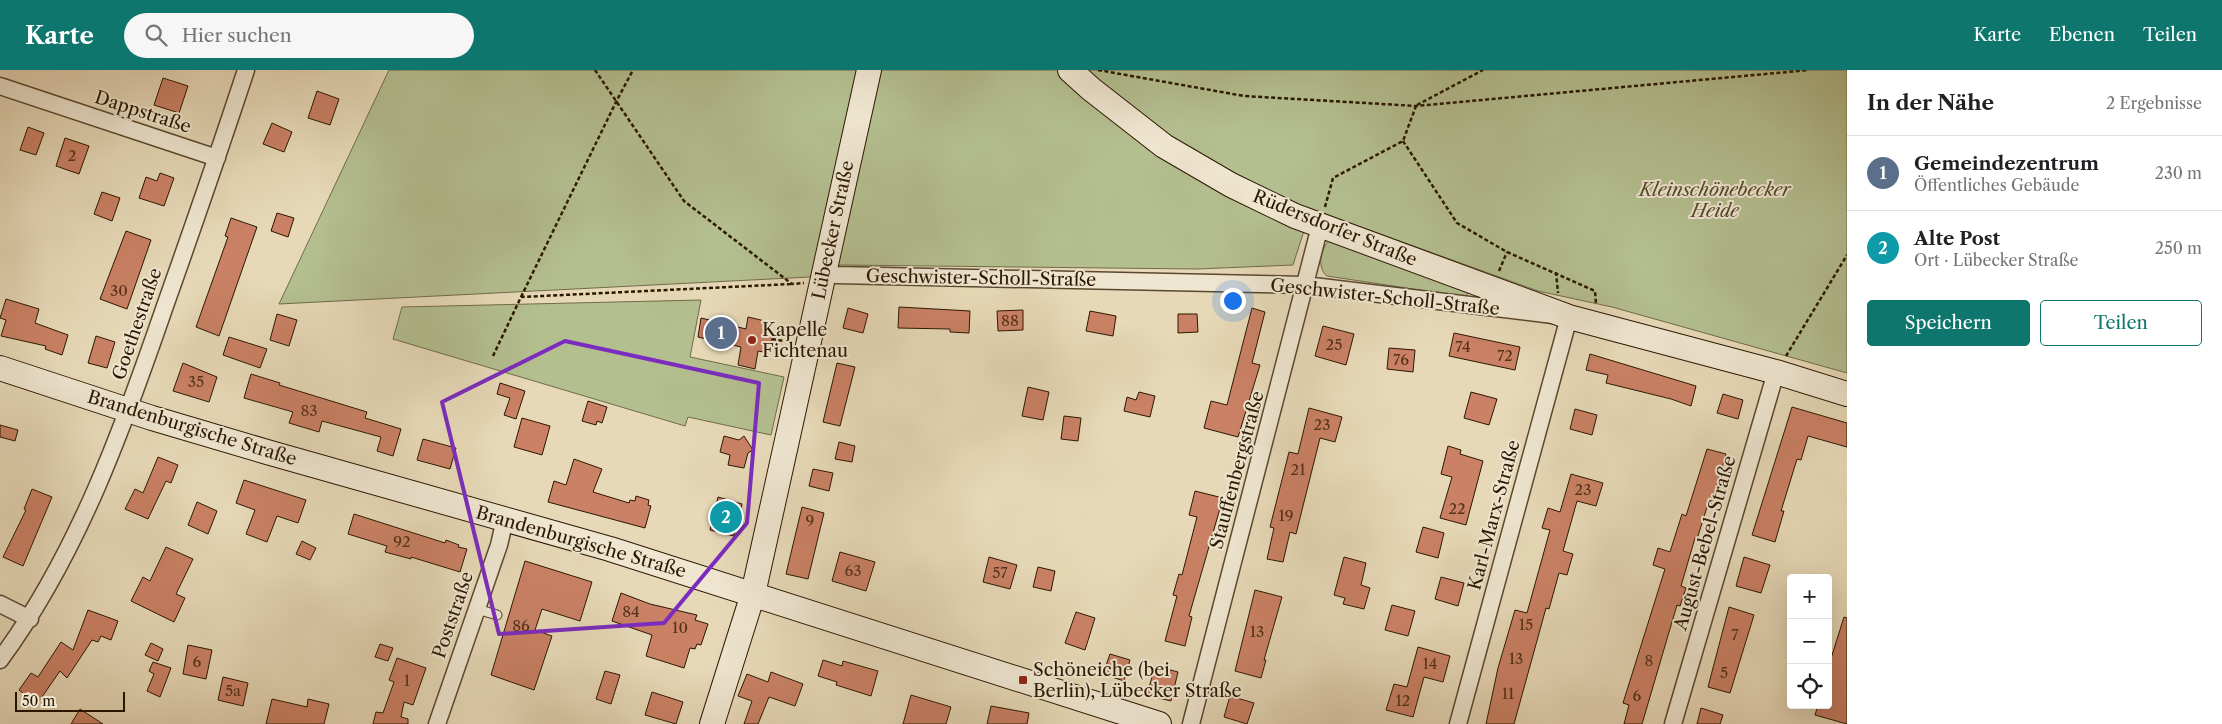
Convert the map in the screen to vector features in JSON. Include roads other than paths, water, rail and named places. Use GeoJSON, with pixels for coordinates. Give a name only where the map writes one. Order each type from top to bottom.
{"type":"FeatureCollection","features":[{"type":"Feature","properties":{"kind":"street","name":"Goethestraße"},"geometry":{"type":"LineString","coordinates":[[0,660],[30,619],[71,543],[129,410],[246,70]]}},
{"type":"Feature","properties":{"kind":"street","name":"Lübecker Straße"},"geometry":{"type":"LineString","coordinates":[[712,724],[753,594],[869,70]]}},
{"type":"Feature","properties":{"kind":"street","name":"Rüdersdorfer Straße"},"geometry":{"type":"LineString","coordinates":[[1070,70],[1090,89],[1164,146],[1231,185],[1320,226],[1569,317]]}},
{"type":"Feature","properties":{"kind":"street","name":"Dappstraße"},"geometry":{"type":"LineString","coordinates":[[0,86],[216,158]]}},
{"type":"Feature","properties":{"kind":"street","name":"Stauffenbergstraße"},"geometry":{"type":"LineString","coordinates":[[1191,724],[1305,285],[1314,243],[1320,226]]}},
{"type":"Feature","properties":{"kind":"street","name":"Geschwister-Scholl-Straße"},"geometry":{"type":"LineString","coordinates":[[822,278],[836,276],[1305,285],[1569,317],[1776,372],[1847,394]]}},
{"type":"Feature","properties":{"kind":"street","name":"Karl-Marx-Straße"},"geometry":{"type":"LineString","coordinates":[[1458,724],[1569,317]]}},
{"type":"Feature","properties":{"kind":"street","name":"Brandenburgische Straße"},"geometry":{"type":"LineString","coordinates":[[0,368],[129,410],[610,549],[1159,724]]}},
{"type":"Feature","properties":{"kind":"street","name":"August-Bebel-Straße"},"geometry":{"type":"LineString","coordinates":[[1673,724],[1776,372]]}},
{"type":"Feature","properties":{"kind":"street","name":"Poststraße"},"geometry":{"type":"LineString","coordinates":[[437,724],[477,609],[505,519]]}},
{"type":"Feature","properties":{"kind":"street"},"geometry":{"type":"LineString","coordinates":[[0,604],[30,619]]}},
{"type":"Feature","properties":{"kind":"lane"},"geometry":{"type":"LineString","coordinates":[[477,609],[497,615]]}},
{"type":"Feature","properties":{"kind":"place","name":"Gemeindezentrum"},"geometry":{"type":"Point","coordinates":[721,333]}},
{"type":"Feature","properties":{"kind":"place","name":"Kapelle Fichtenau"},"geometry":{"type":"Point","coordinates":[752,340]}},
{"type":"Feature","properties":{"kind":"place","name":"Alte Post"},"geometry":{"type":"Point","coordinates":[726,517]}},
{"type":"Feature","properties":{"kind":"place","name":"Schöneiche (bei Berlin), Lübecker Straße"},"geometry":{"type":"Point","coordinates":[1023,680]}},
{"type":"Feature","properties":{"kind":"park label","name":"Kleinschönebecker Heide"},"geometry":{"type":"Point","coordinates":[1715,200]}}]}
